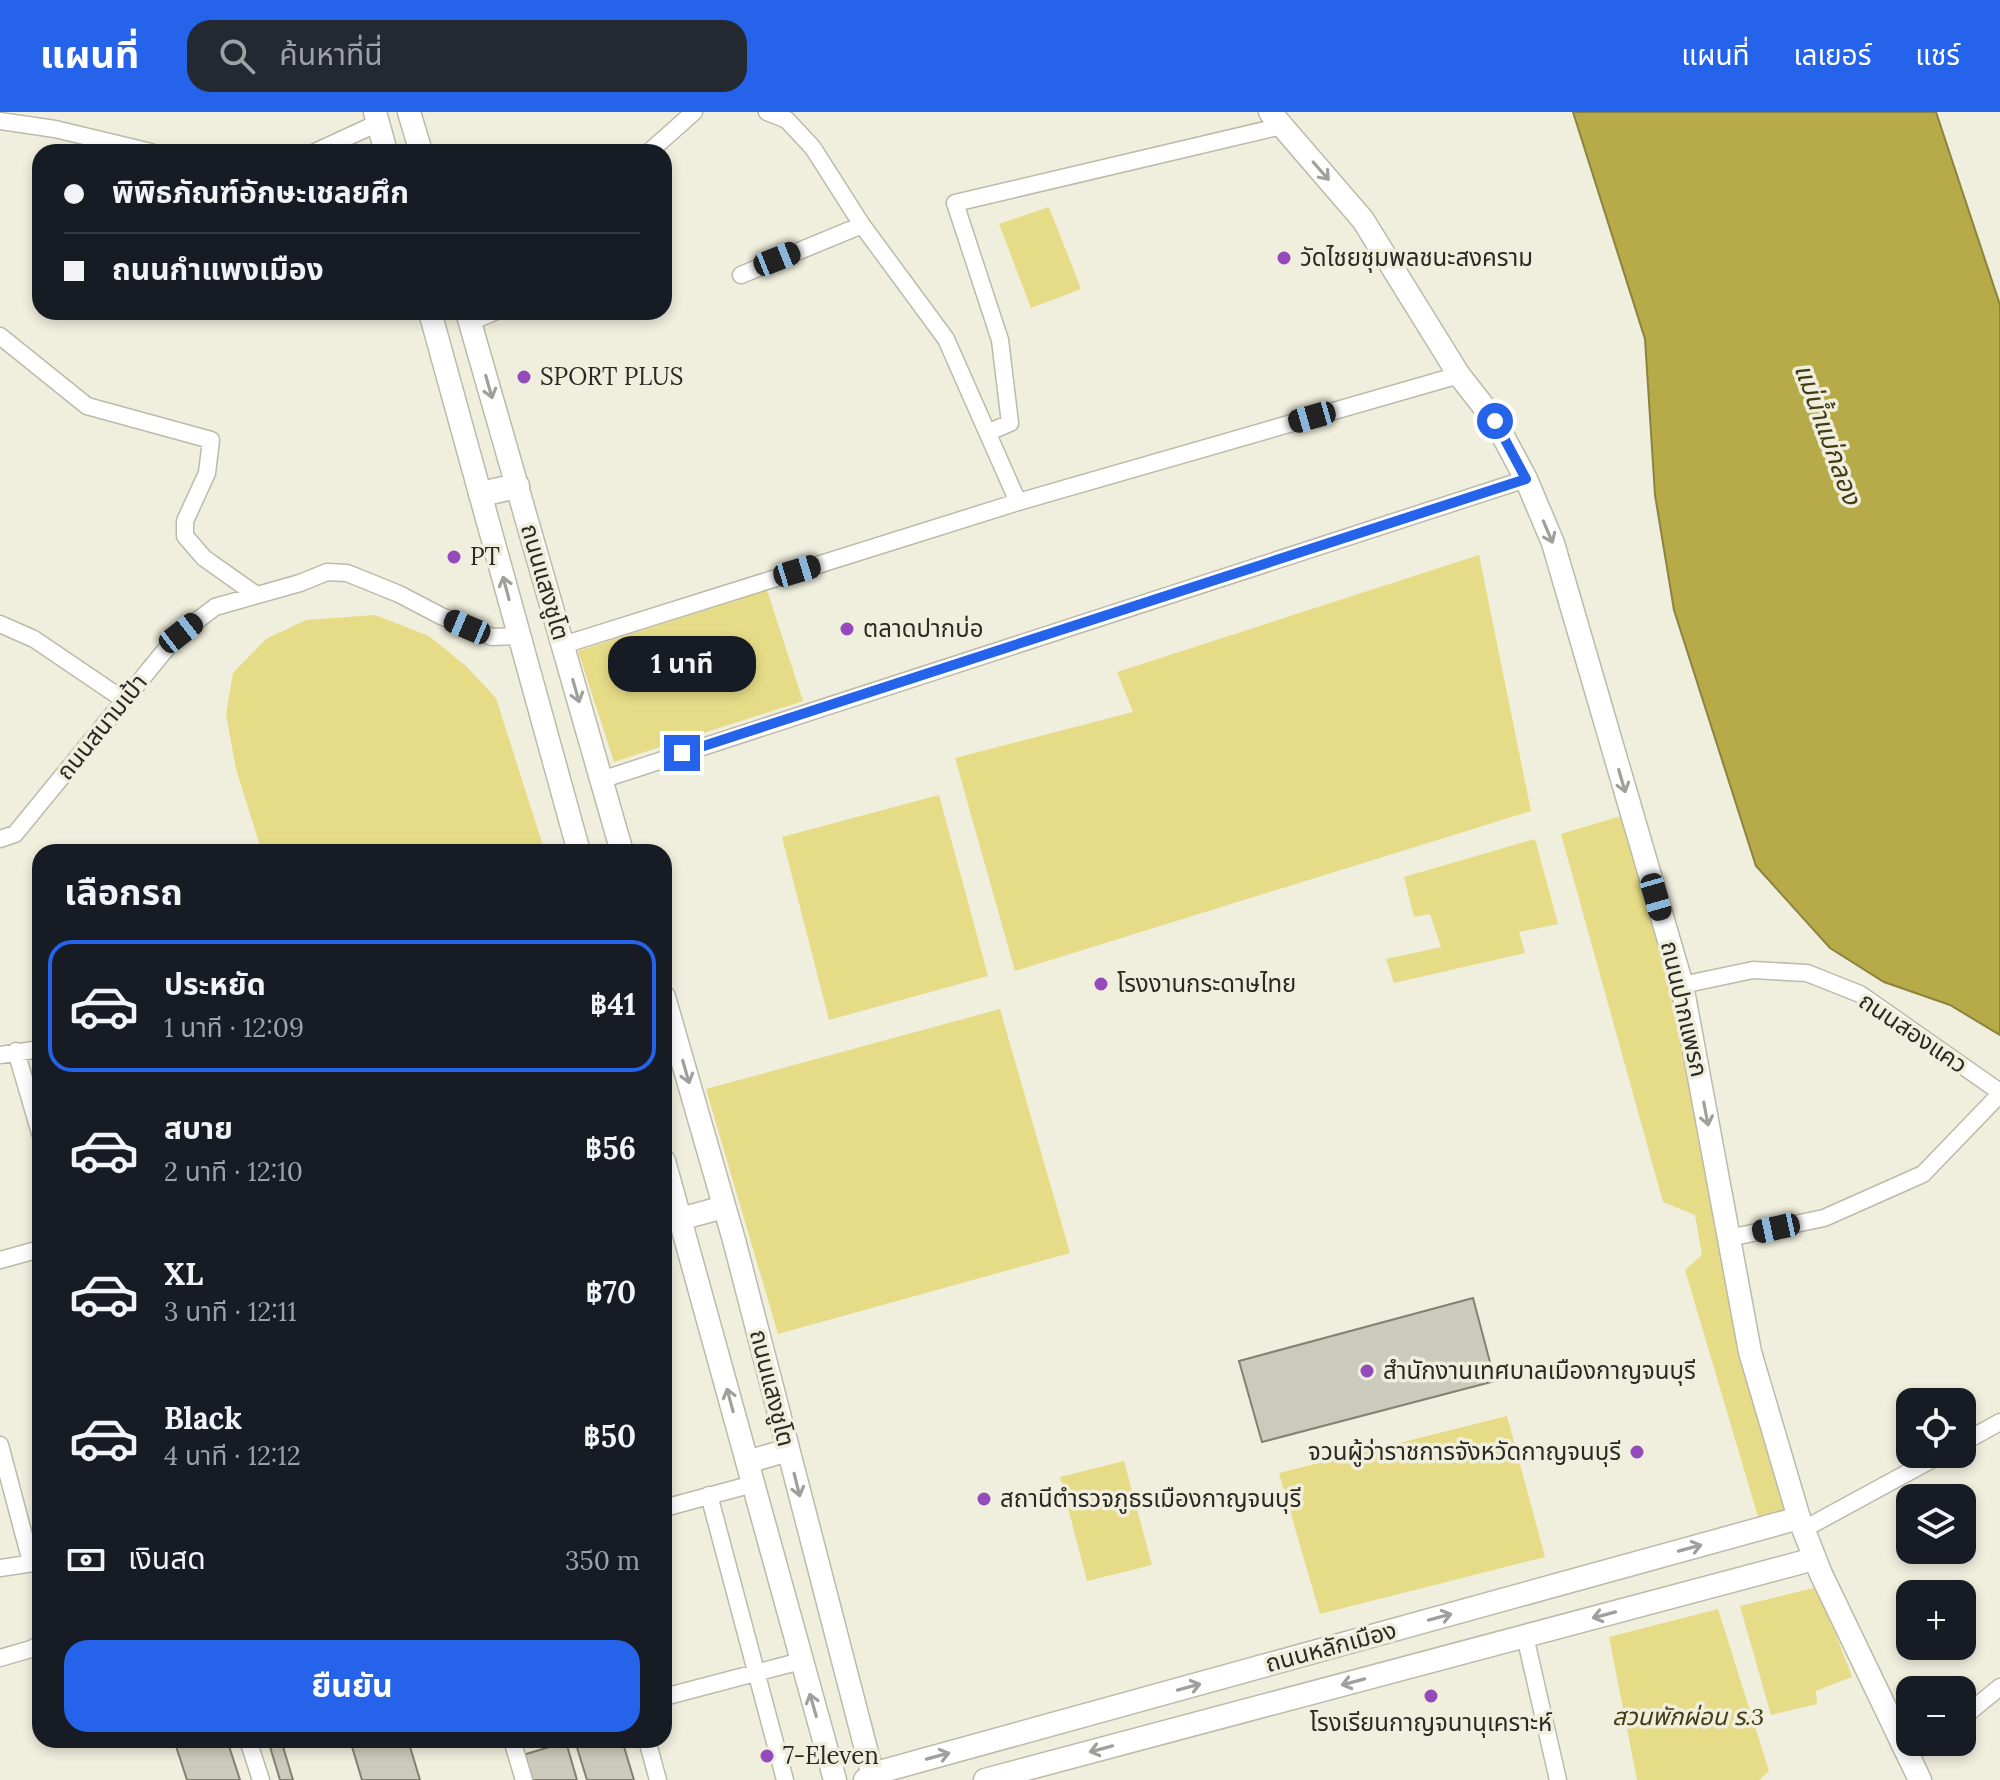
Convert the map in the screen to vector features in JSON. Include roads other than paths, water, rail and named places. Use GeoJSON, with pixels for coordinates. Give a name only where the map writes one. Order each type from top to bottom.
{"type":"FeatureCollection","features":[{"type":"Feature","properties":{"kind":"main road"},"geometry":{"type":"LineString","coordinates":[[481,494],[517,486]]}},
{"type":"Feature","properties":{"kind":"street"},"geometry":{"type":"LineString","coordinates":[[409,112],[419,144]]}},
{"type":"Feature","properties":{"kind":"street"},"geometry":{"type":"LineString","coordinates":[[658,144],[694,112]]}},
{"type":"Feature","properties":{"kind":"street"},"geometry":{"type":"LineString","coordinates":[[767,112],[791,116],[862,225],[946,339],[1018,502]]}},
{"type":"Feature","properties":{"kind":"street"},"geometry":{"type":"LineString","coordinates":[[329,144],[377,117],[384,144]]}},
{"type":"Feature","properties":{"kind":"street"},"geometry":{"type":"LineString","coordinates":[[989,432],[1010,423],[1000,340],[955,203],[1276,119]]}},
{"type":"Feature","properties":{"kind":"street","name":"ถนนปากแพรก"},"geometry":{"type":"LineString","coordinates":[[1276,119],[1363,220],[1459,375],[1495,421],[1526,479],[1553,543],[1682,985],[1750,1352],[1814,1559],[1896,1708]]}},
{"type":"Feature","properties":{"kind":"street"},"geometry":{"type":"LineString","coordinates":[[0,121],[55,129],[118,144]]}},
{"type":"Feature","properties":{"kind":"street"},"geometry":{"type":"LineString","coordinates":[[741,275],[862,225]]}},
{"type":"Feature","properties":{"kind":"street","name":"ถนนแสงชูโต"},"geometry":{"type":"LineString","coordinates":[[432,320],[577,844]]}},
{"type":"Feature","properties":{"kind":"street","name":"ถนนแสงชูโต"},"geometry":{"type":"LineString","coordinates":[[469,320],[620,844]]}},
{"type":"Feature","properties":{"kind":"street"},"geometry":{"type":"LineString","coordinates":[[0,336],[87,406],[211,440],[207,473],[185,521],[185,536],[204,558],[255,594]]}},
{"type":"Feature","properties":{"kind":"street"},"geometry":{"type":"LineString","coordinates":[[563,645],[1018,502],[1459,375]]}},
{"type":"Feature","properties":{"kind":"street"},"geometry":{"type":"LineString","coordinates":[[601,780],[1526,479]]}},
{"type":"Feature","properties":{"kind":"street","name":"ถนนสนามเป้า"},"geometry":{"type":"LineString","coordinates":[[0,839],[15,834],[181,633],[215,607],[300,583],[327,572],[347,573],[492,637],[520,636]]}},
{"type":"Feature","properties":{"kind":"street"},"geometry":{"type":"LineString","coordinates":[[0,624],[34,639],[124,700]]}},
{"type":"Feature","properties":{"kind":"street","name":"ถนนสองแคว"},"geometry":{"type":"LineString","coordinates":[[1682,985],[1753,970],[1807,973],[1860,994],[2000,1093]]}},
{"type":"Feature","properties":{"kind":"street","name":"ถนนแสงชูโต"},"geometry":{"type":"LineString","coordinates":[[672,1025],[788,1450],[870,1778]]}},
{"type":"Feature","properties":{"kind":"street"},"geometry":{"type":"LineString","coordinates":[[32,1050],[8,1053],[32,1113]]}},
{"type":"Feature","properties":{"kind":"street"},"geometry":{"type":"LineString","coordinates":[[1729,1238],[1824,1218],[1923,1174],[2000,1093]]}},
{"type":"Feature","properties":{"kind":"street","name":"ถนนแสงชูโต"},"geometry":{"type":"LineString","coordinates":[[672,1190],[835,1780]]}},
{"type":"Feature","properties":{"kind":"street"},"geometry":{"type":"LineString","coordinates":[[680,1219],[724,1207]]}},
{"type":"Feature","properties":{"kind":"street"},"geometry":{"type":"LineString","coordinates":[[0,1260],[32,1251]]}},
{"type":"Feature","properties":{"kind":"street"},"geometry":{"type":"LineString","coordinates":[[1976,1435],[2000,1422]]}},
{"type":"Feature","properties":{"kind":"street"},"geometry":{"type":"LineString","coordinates":[[0,1445],[32,1549]]}},
{"type":"Feature","properties":{"kind":"street"},"geometry":{"type":"LineString","coordinates":[[672,1506],[709,1495],[788,1450]]}},
{"type":"Feature","properties":{"kind":"street"},"geometry":{"type":"LineString","coordinates":[[1802,1524],[1914,1468]]}},
{"type":"Feature","properties":{"kind":"street"},"geometry":{"type":"LineString","coordinates":[[709,1495],[785,1780]]}},
{"type":"Feature","properties":{"kind":"street","name":"ถนนหลักเมือง"},"geometry":{"type":"LineString","coordinates":[[870,1778],[1802,1524]]}},
{"type":"Feature","properties":{"kind":"street","name":"ถนนหลักเมือง"},"geometry":{"type":"LineString","coordinates":[[985,1780],[1814,1559]]}},
{"type":"Feature","properties":{"kind":"street"},"geometry":{"type":"LineString","coordinates":[[0,1568],[32,1563]]}},
{"type":"Feature","properties":{"kind":"street"},"geometry":{"type":"LineString","coordinates":[[1525,1636],[1558,1780]]}},
{"type":"Feature","properties":{"kind":"street"},"geometry":{"type":"LineString","coordinates":[[0,1658],[32,1648]]}},
{"type":"Feature","properties":{"kind":"street"},"geometry":{"type":"LineString","coordinates":[[672,1695],[801,1661]]}},
{"type":"Feature","properties":{"kind":"street"},"geometry":{"type":"LineString","coordinates":[[1976,1707],[2000,1687]]}},
{"type":"Feature","properties":{"kind":"street"},"geometry":{"type":"LineString","coordinates":[[251,1748],[261,1780]]}},
{"type":"Feature","properties":{"kind":"street"},"geometry":{"type":"LineString","coordinates":[[514,1748],[524,1780]]}},
{"type":"Feature","properties":{"kind":"street"},"geometry":{"type":"LineString","coordinates":[[649,1748],[658,1780]]}},
{"type":"Feature","properties":{"kind":"street","name":"ถนนปากแพรก"},"geometry":{"type":"LineString","coordinates":[[1918,1756],[1920,1780]]}},
{"type":"Feature","properties":{"kind":"water","name":"แม่น้ำแม่กลอง"},"geometry":{"type":"Polygon","coordinates":[[[1573,112],[1936,112],[2000,305],[2000,1035],[1950,1005],[1884,982],[1830,948],[1756,866],[1674,610],[1655,495],[1645,339],[1573,112]]]}},
{"type":"Feature","properties":{"kind":"place","name":"วัดไชยชุมพลชนะสงคราม"},"geometry":{"type":"Point","coordinates":[1284,258]}},
{"type":"Feature","properties":{"kind":"place","name":"SPORT PLUS"},"geometry":{"type":"Point","coordinates":[524,377]}},
{"type":"Feature","properties":{"kind":"place","name":"PT"},"geometry":{"type":"Point","coordinates":[454,557]}},
{"type":"Feature","properties":{"kind":"place","name":"ตลาดปากบ่อ"},"geometry":{"type":"Point","coordinates":[847,629]}},
{"type":"Feature","properties":{"kind":"place","name":"โรงงานกระดาษไทย"},"geometry":{"type":"Point","coordinates":[1101,984]}},
{"type":"Feature","properties":{"kind":"place","name":"สำนักงานเทศบาลเมืองกาญจนบุรี"},"geometry":{"type":"Point","coordinates":[1367,1371]}},
{"type":"Feature","properties":{"kind":"place","name":"จวนผู้ว่าราชการจังหวัดกาญจนบุรี"},"geometry":{"type":"Point","coordinates":[1637,1452]}},
{"type":"Feature","properties":{"kind":"place","name":"สถานีตำรวจภูธรเมืองกาญจนบุรี"},"geometry":{"type":"Point","coordinates":[984,1499]}},
{"type":"Feature","properties":{"kind":"place","name":"โรงเรียนกาญจนานุเคราะห์"},"geometry":{"type":"Point","coordinates":[1431,1696]}},
{"type":"Feature","properties":{"kind":"place","name":"7-Eleven"},"geometry":{"type":"Point","coordinates":[767,1756]}},
{"type":"Feature","properties":{"kind":"park label","name":"สวนพักผ่อน ร.3"},"geometry":{"type":"Point","coordinates":[1688,1717]}}]}
